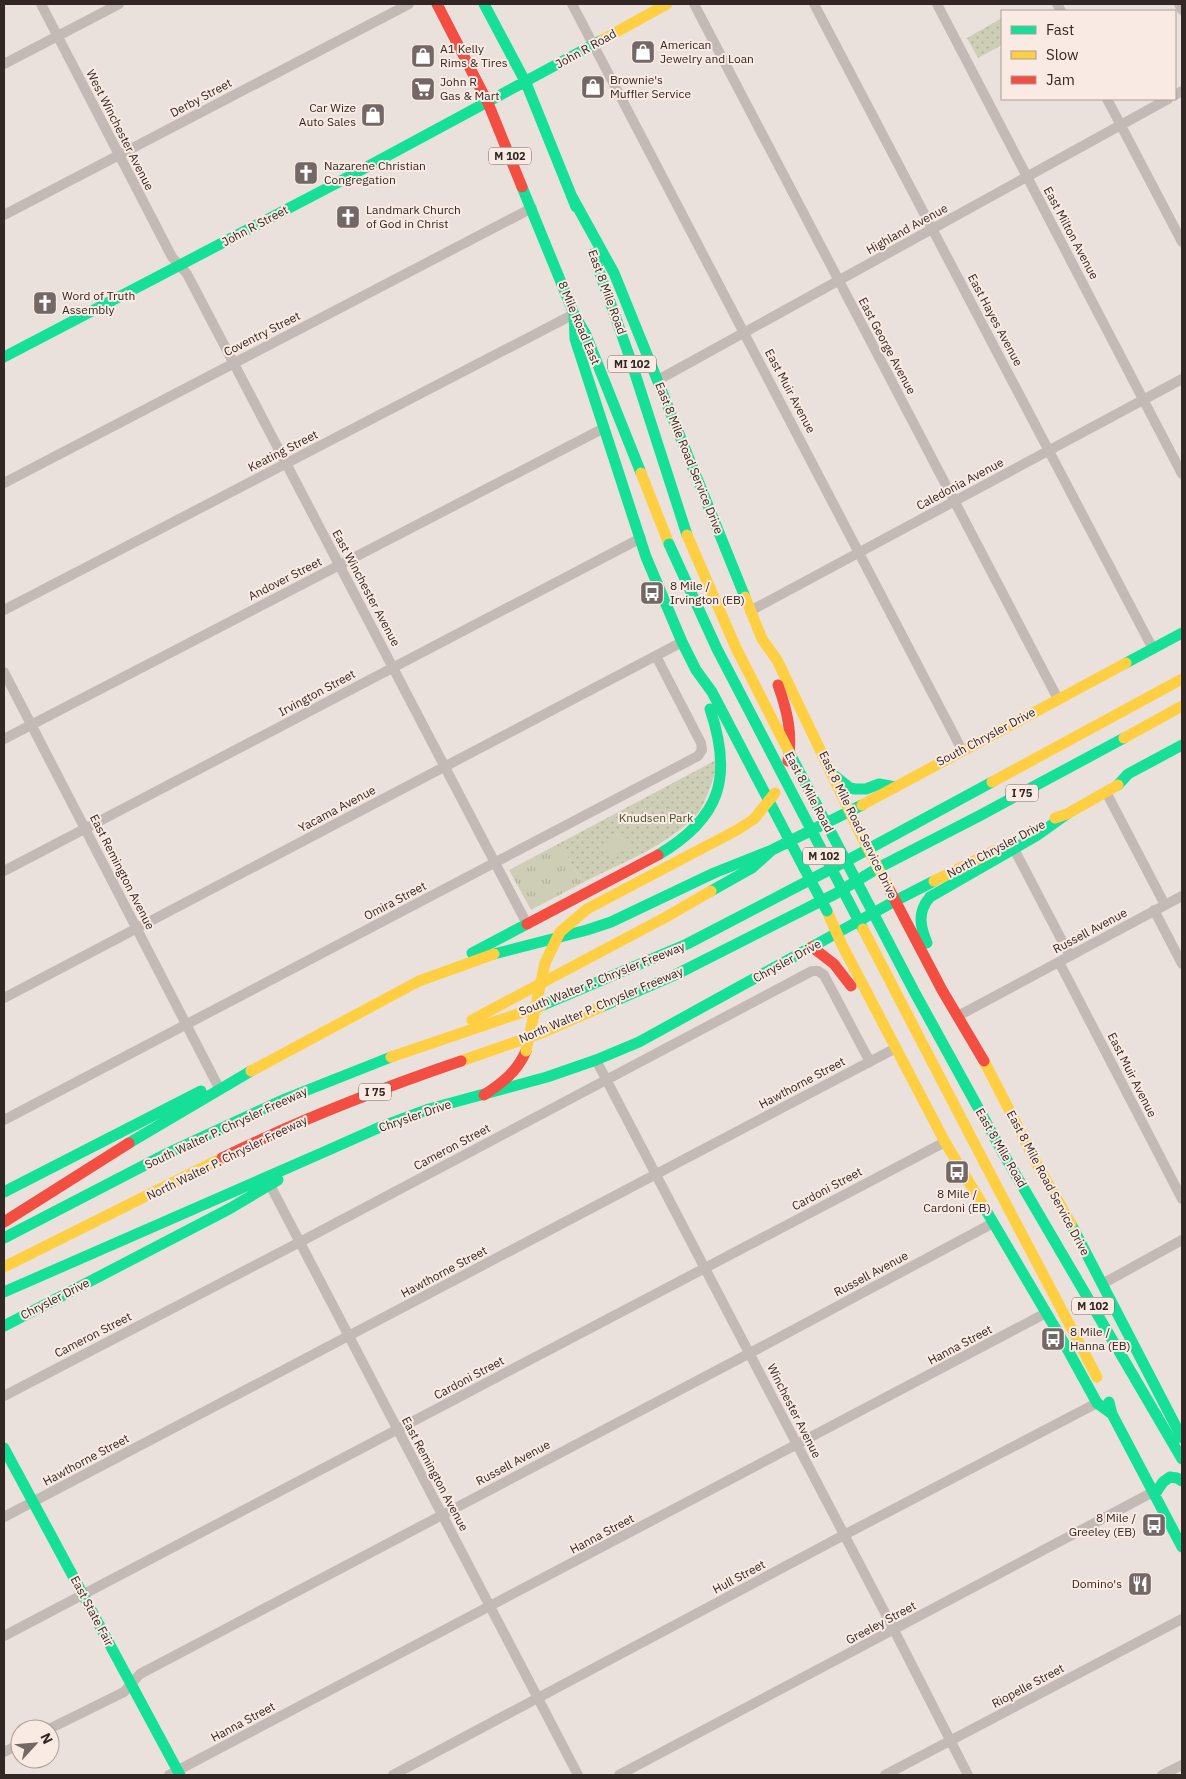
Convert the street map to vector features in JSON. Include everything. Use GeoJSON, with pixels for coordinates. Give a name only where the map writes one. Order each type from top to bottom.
{"type":"FeatureCollection","features":[{"type":"Feature","properties":{"kind":"main road","name":"M 102"},"geometry":{"type":"LineString","coordinates":[[437,4],[488,103]]}},
{"type":"Feature","properties":{"kind":"main road"},"geometry":{"type":"LineString","coordinates":[[476,4],[493,20]]}},
{"type":"Feature","properties":{"kind":"main road","name":"East 8 Mile Road"},"geometry":{"type":"LineString","coordinates":[[484,4],[526,83],[571,195],[630,358],[687,535],[720,615],[758,692],[925,1012],[1003,1154],[1182,1459]]}},
{"type":"Feature","properties":{"kind":"main road","name":"John R Road"},"geometry":{"type":"LineString","coordinates":[[506,94],[667,4]]}},
{"type":"Feature","properties":{"kind":"main road","name":"John R Street"},"geometry":{"type":"LineString","coordinates":[[4,357],[506,94]]}},
{"type":"Feature","properties":{"kind":"main road","name":"8 Mile Road East"},"geometry":{"type":"LineString","coordinates":[[488,103],[574,314],[586,335],[669,544]]}},
{"type":"Feature","properties":{"kind":"main road","name":"East 8 Mile Road Service Drive"},"geometry":{"type":"LineString","coordinates":[[571,195],[614,273],[762,639],[777,660],[888,888],[942,990],[985,1063],[1182,1438]]}},
{"type":"Feature","properties":{"kind":"main road"},"geometry":{"type":"LineString","coordinates":[[4,1222],[33,1206],[130,1142],[251,1071],[672,846],[695,828],[711,807],[721,778],[722,756],[716,721],[646,557],[574,339],[574,314]]}},
{"type":"Feature","properties":{"kind":"main road","name":"East 8 Mile Road"},"geometry":{"type":"LineString","coordinates":[[669,544],[717,649],[1103,1389],[1112,1414],[1182,1547]]}},
{"type":"Feature","properties":{"kind":"main road","name":"South Chrysler Drive"},"geometry":{"type":"LineString","coordinates":[[790,841],[850,811],[1182,633]]}},
{"type":"Feature","properties":{"kind":"main road"},"geometry":{"type":"LineString","coordinates":[[484,1095],[506,1080],[523,1061],[545,963],[557,938],[566,926],[600,901],[737,830],[754,819],[780,786],[787,766],[791,734],[786,706],[769,664],[762,639]]}},
{"type":"Feature","properties":{"kind":"main road"},"geometry":{"type":"LineString","coordinates":[[419,981],[505,950],[587,930],[625,916],[714,872],[772,850],[790,841],[712,692],[694,666]]}},
{"type":"Feature","properties":{"kind":"main road","name":"South Walter P. Chrysler Freeway"},"geometry":{"type":"LineString","coordinates":[[4,1238],[168,1153],[238,1120],[338,1078],[530,1010],[623,973],[687,944],[850,859],[1182,679]]}},
{"type":"Feature","properties":{"kind":"main road","name":"North Walter P. Chrysler Freeway"},"geometry":{"type":"LineString","coordinates":[[4,1268],[249,1145],[310,1118],[387,1087],[544,1032],[675,975],[810,907],[878,868],[987,812],[1182,706]]}},
{"type":"Feature","properties":{"kind":"main road"},"geometry":{"type":"LineString","coordinates":[[1118,785],[1128,774],[1182,744]]}},
{"type":"Feature","properties":{"kind":"main road","name":"North Chrysler Drive"},"geometry":{"type":"LineString","coordinates":[[837,933],[895,901],[1000,848],[1032,828],[1067,814],[1118,785],[1132,781],[1182,753]]}},
{"type":"Feature","properties":{"kind":"main road"},"geometry":{"type":"LineString","coordinates":[[832,773],[845,785],[853,789],[866,789],[879,784],[895,787]]}},
{"type":"Feature","properties":{"kind":"main road"},"geometry":{"type":"LineString","coordinates":[[942,990],[920,924],[923,904],[933,894],[1036,836],[1067,814]]}},
{"type":"Feature","properties":{"kind":"main road","name":"East 8 Mile Road"},"geometry":{"type":"LineString","coordinates":[[790,841],[945,1142],[1097,1403],[1112,1414]]}},
{"type":"Feature","properties":{"kind":"main road"},"geometry":{"type":"LineString","coordinates":[[432,1044],[481,1015],[611,947],[752,868],[772,850]]}},
{"type":"Feature","properties":{"kind":"main road","name":"Chrysler Drive"},"geometry":{"type":"LineString","coordinates":[[4,1326],[229,1209],[324,1152],[378,1128],[429,1109],[547,1077],[596,1060],[639,1042],[837,933]]}},
{"type":"Feature","properties":{"kind":"main road"},"geometry":{"type":"LineString","coordinates":[[812,947],[828,957],[840,968],[883,1037],[896,1048]]}},
{"type":"Feature","properties":{"kind":"main road"},"geometry":{"type":"LineString","coordinates":[[4,1192],[164,1109],[251,1071]]}},
{"type":"Feature","properties":{"kind":"main road"},"geometry":{"type":"LineString","coordinates":[[4,1292],[324,1152]]}},
{"type":"Feature","properties":{"kind":"main road","name":"East State Fair"},"geometry":{"type":"LineString","coordinates":[[4,1448],[131,1683],[175,1774]]}},
{"type":"Feature","properties":{"kind":"main road"},"geometry":{"type":"LineString","coordinates":[[1154,1493],[1172,1476],[1177,1476],[1182,1481]]}},
{"type":"Feature","properties":{"kind":"street","name":"West Winchester Avenue"},"geometry":{"type":"LineString","coordinates":[[41,4],[172,257],[180,266]]}},
{"type":"Feature","properties":{"kind":"street"},"geometry":{"type":"LineString","coordinates":[[4,64],[119,4]]}},
{"type":"Feature","properties":{"kind":"street","name":"Derby Street"},"geometry":{"type":"LineString","coordinates":[[4,216],[409,4]]}},
{"type":"Feature","properties":{"kind":"street","name":"East Muir Avenue"},"geometry":{"type":"LineString","coordinates":[[572,4],[962,750]]}},
{"type":"Feature","properties":{"kind":"street","name":"East George Avenue"},"geometry":{"type":"LineString","coordinates":[[694,4],[1058,699]]}},
{"type":"Feature","properties":{"kind":"street","name":"East Hayes Avenue"},"geometry":{"type":"LineString","coordinates":[[814,4],[1153,649]]}},
{"type":"Feature","properties":{"kind":"street","name":"East Milton Avenue"},"geometry":{"type":"LineString","coordinates":[[937,4],[1182,474]]}},
{"type":"Feature","properties":{"kind":"street"},"geometry":{"type":"LineString","coordinates":[[1179,4],[1182,10]]}},
{"type":"Feature","properties":{"kind":"street"},"geometry":{"type":"LineString","coordinates":[[1108,100],[1182,242]]}},
{"type":"Feature","properties":{"kind":"street","name":"Highland Avenue"},"geometry":{"type":"LineString","coordinates":[[658,380],[1166,100]]}},
{"type":"Feature","properties":{"kind":"street","name":"Coventry Street"},"geometry":{"type":"LineString","coordinates":[[4,483],[532,208]]}},
{"type":"Feature","properties":{"kind":"street","name":"East Winchester Avenue"},"geometry":{"type":"LineString","coordinates":[[180,266],[187,274],[287,463],[527,924]]}},
{"type":"Feature","properties":{"kind":"street","name":"Keating Street"},"geometry":{"type":"LineString","coordinates":[[4,610],[574,314]]}},
{"type":"Feature","properties":{"kind":"street","name":"Caledonia Avenue"},"geometry":{"type":"LineString","coordinates":[[750,611],[1182,379]]}},
{"type":"Feature","properties":{"kind":"street","name":"Andover Street"},"geometry":{"type":"LineString","coordinates":[[4,739],[604,428]]}},
{"type":"Feature","properties":{"kind":"street","name":"Irvington Street"},"geometry":{"type":"LineString","coordinates":[[4,871],[641,538]]}},
{"type":"Feature","properties":{"kind":"street","name":"Yacama Avenue"},"geometry":{"type":"LineString","coordinates":[[4,998],[682,642]]}},
{"type":"Feature","properties":{"kind":"street","name":"Omira Street"},"geometry":{"type":"LineString","coordinates":[[4,1120],[700,753],[702,743],[656,656]]}},
{"type":"Feature","properties":{"kind":"street","name":"East Remington Avenue"},"geometry":{"type":"LineString","coordinates":[[4,672],[218,1084]]}},
{"type":"Feature","properties":{"kind":"street"},"geometry":{"type":"LineString","coordinates":[[1106,792],[1165,905]]}},
{"type":"Feature","properties":{"kind":"street"},"geometry":{"type":"LineString","coordinates":[[1000,848],[1006,846],[1014,849],[1070,956]]}},
{"type":"Feature","properties":{"kind":"street","name":"Russell Avenue"},"geometry":{"type":"LineString","coordinates":[[958,1016],[1182,896]]}},
{"type":"Feature","properties":{"kind":"street"},"geometry":{"type":"LineString","coordinates":[[1154,910],[1182,964]]}},
{"type":"Feature","properties":{"kind":"street","name":"East Muir Avenue"},"geometry":{"type":"LineString","coordinates":[[1059,962],[1182,1199]]}},
{"type":"Feature","properties":{"kind":"street","name":"Cameron Street"},"geometry":{"type":"LineString","coordinates":[[4,1396],[815,970],[824,975],[870,1062]]}},
{"type":"Feature","properties":{"kind":"street","name":"Hawthorne Street"},"geometry":{"type":"LineString","coordinates":[[4,1517],[896,1048]]}},
{"type":"Feature","properties":{"kind":"street","name":"Winchester Avenue"},"geometry":{"type":"LineString","coordinates":[[596,1060],[706,1267],[968,1775]]}},
{"type":"Feature","properties":{"kind":"street","name":"Cardoni Street"},"geometry":{"type":"LineString","coordinates":[[4,1636],[945,1142]]}},
{"type":"Feature","properties":{"kind":"street","name":"East Remington Avenue"},"geometry":{"type":"LineString","coordinates":[[270,1185],[578,1775]]}},
{"type":"Feature","properties":{"kind":"street","name":"Russell Avenue"},"geometry":{"type":"LineString","coordinates":[[60,1724],[124,1692],[140,1674],[993,1223]]}},
{"type":"Feature","properties":{"kind":"street"},"geometry":{"type":"LineString","coordinates":[[1102,1284],[1182,1240]]}},
{"type":"Feature","properties":{"kind":"street","name":"Hanna Street"},"geometry":{"type":"LineString","coordinates":[[175,1774],[1046,1313]]}},
{"type":"Feature","properties":{"kind":"street","name":"Hull Street"},"geometry":{"type":"LineString","coordinates":[[393,1775],[1097,1403]]}},
{"type":"Feature","properties":{"kind":"street","name":"Greeley Street"},"geometry":{"type":"LineString","coordinates":[[619,1775],[1154,1493]]}},
{"type":"Feature","properties":{"kind":"street","name":"Riopelle Street"},"geometry":{"type":"LineString","coordinates":[[885,1775],[1182,1619]]}},
{"type":"Feature","properties":{"kind":"street"},"geometry":{"type":"LineString","coordinates":[[1162,1775],[1182,1765]]}},
{"type":"Feature","properties":{"kind":"green space"},"geometry":{"type":"Polygon","coordinates":[[[1001,19],[1001,46],[978,58],[967,38],[1001,19]]]}},
{"type":"Feature","properties":{"kind":"green space","name":"Knudsen Park"},"geometry":{"type":"Polygon","coordinates":[[[718,759],[704,803],[698,813],[686,825],[643,853],[582,883],[560,843],[718,759]]]}},
{"type":"Feature","properties":{"kind":"green space"},"geometry":{"type":"Polygon","coordinates":[[[623,833],[631,847],[610,858],[603,844],[623,833]]]}},
{"type":"Feature","properties":{"kind":"green space"},"geometry":{"type":"Polygon","coordinates":[[[560,843],[582,883],[531,910],[509,870],[560,843]]]}},
{"type":"Feature","properties":{"kind":"traffic: fast"},"geometry":{"type":"LineString","coordinates":[[484,4],[526,83],[576,207]]}},
{"type":"Feature","properties":{"kind":"traffic: fast"},"geometry":{"type":"LineString","coordinates":[[4,357],[337,183],[602,40]]}},
{"type":"Feature","properties":{"kind":"traffic: fast"},"geometry":{"type":"LineString","coordinates":[[522,187],[574,314],[586,335],[641,473]]}},
{"type":"Feature","properties":{"kind":"traffic: fast"},"geometry":{"type":"LineString","coordinates":[[571,195],[614,273],[745,597]]}},
{"type":"Feature","properties":{"kind":"traffic: fast"},"geometry":{"type":"LineString","coordinates":[[593,254],[630,358],[687,535]]}},
{"type":"Feature","properties":{"kind":"traffic: fast"},"geometry":{"type":"LineString","coordinates":[[574,314],[575,339],[646,557],[696,670],[712,692],[804,868]]}},
{"type":"Feature","properties":{"kind":"traffic: fast"},"geometry":{"type":"LineString","coordinates":[[669,544],[717,649],[863,929]]}},
{"type":"Feature","properties":{"kind":"traffic: fast"},"geometry":{"type":"LineString","coordinates":[[1126,663],[1182,633]]}},
{"type":"Feature","properties":{"kind":"traffic: fast"},"geometry":{"type":"LineString","coordinates":[[658,855],[679,841],[696,826],[708,810],[716,794],[720,775],[720,755],[717,733],[710,709]]}},
{"type":"Feature","properties":{"kind":"traffic: fast"},"geometry":{"type":"LineString","coordinates":[[601,1007],[675,975],[835,894],[878,868],[1124,738]]}},
{"type":"Feature","properties":{"kind":"traffic: fast"},"geometry":{"type":"LineString","coordinates":[[1118,785],[1128,774],[1182,745]]}},
{"type":"Feature","properties":{"kind":"traffic: fast"},"geometry":{"type":"LineString","coordinates":[[789,752],[915,993],[1003,1153]]}},
{"type":"Feature","properties":{"kind":"traffic: fast"},"geometry":{"type":"LineString","coordinates":[[835,776],[850,788],[855,789],[866,789],[879,784],[895,787]]}},
{"type":"Feature","properties":{"kind":"traffic: fast"},"geometry":{"type":"LineString","coordinates":[[541,1006],[687,944],[992,782]]}},
{"type":"Feature","properties":{"kind":"traffic: fast"},"geometry":{"type":"LineString","coordinates":[[494,954],[611,922],[714,873],[772,850],[862,805]]}},
{"type":"Feature","properties":{"kind":"traffic: fast"},"geometry":{"type":"LineString","coordinates":[[927,943],[921,925],[921,914],[930,897],[1036,836],[1067,814]]}},
{"type":"Feature","properties":{"kind":"traffic: fast"},"geometry":{"type":"LineString","coordinates":[[711,891],[752,868],[772,850]]}},
{"type":"Feature","properties":{"kind":"traffic: fast"},"geometry":{"type":"LineString","coordinates":[[804,868],[827,911]]}},
{"type":"Feature","properties":{"kind":"traffic: fast"},"geometry":{"type":"LineString","coordinates":[[324,1152],[378,1128],[429,1109],[547,1077],[596,1060],[639,1042],[934,881]]}},
{"type":"Feature","properties":{"kind":"traffic: fast"},"geometry":{"type":"LineString","coordinates":[[472,953],[527,924]]}},
{"type":"Feature","properties":{"kind":"traffic: fast"},"geometry":{"type":"LineString","coordinates":[[4,1238],[168,1153],[285,1099],[391,1057]]}},
{"type":"Feature","properties":{"kind":"traffic: fast"},"geometry":{"type":"LineString","coordinates":[[129,1143],[251,1071]]}},
{"type":"Feature","properties":{"kind":"traffic: fast"},"geometry":{"type":"LineString","coordinates":[[4,1192],[201,1091]]}},
{"type":"Feature","properties":{"kind":"traffic: fast"},"geometry":{"type":"LineString","coordinates":[[4,1292],[324,1152]]}},
{"type":"Feature","properties":{"kind":"traffic: fast"},"geometry":{"type":"LineString","coordinates":[[1003,1153],[1182,1459]]}},
{"type":"Feature","properties":{"kind":"traffic: fast"},"geometry":{"type":"LineString","coordinates":[[4,1326],[229,1209],[278,1180]]}},
{"type":"Feature","properties":{"kind":"traffic: fast"},"geometry":{"type":"LineString","coordinates":[[984,1207],[1097,1403],[1112,1414]]}},
{"type":"Feature","properties":{"kind":"traffic: fast"},"geometry":{"type":"LineString","coordinates":[[1071,1224],[1182,1438]]}},
{"type":"Feature","properties":{"kind":"traffic: fast"},"geometry":{"type":"LineString","coordinates":[[1109,1402],[1112,1414],[1182,1547]]}},
{"type":"Feature","properties":{"kind":"traffic: fast"},"geometry":{"type":"LineString","coordinates":[[4,1448],[180,1775]]}},
{"type":"Feature","properties":{"kind":"traffic: fast"},"geometry":{"type":"LineString","coordinates":[[1155,1494],[1163,1482],[1170,1477],[1182,1481]]}},
{"type":"Feature","properties":{"kind":"traffic: slow"},"geometry":{"type":"LineString","coordinates":[[602,40],[667,4]]}},
{"type":"Feature","properties":{"kind":"traffic: slow"},"geometry":{"type":"LineString","coordinates":[[641,473],[669,544]]}},
{"type":"Feature","properties":{"kind":"traffic: slow"},"geometry":{"type":"LineString","coordinates":[[687,535],[736,648],[789,752]]}},
{"type":"Feature","properties":{"kind":"traffic: slow"},"geometry":{"type":"LineString","coordinates":[[745,597],[762,639],[777,660],[862,837]]}},
{"type":"Feature","properties":{"kind":"traffic: slow"},"geometry":{"type":"LineString","coordinates":[[862,805],[1126,663]]}},
{"type":"Feature","properties":{"kind":"traffic: slow"},"geometry":{"type":"LineString","coordinates":[[992,782],[1182,679]]}},
{"type":"Feature","properties":{"kind":"traffic: slow"},"geometry":{"type":"LineString","coordinates":[[1124,738],[1182,706]]}},
{"type":"Feature","properties":{"kind":"traffic: slow"},"geometry":{"type":"LineString","coordinates":[[1055,818],[1067,814],[1118,785]]}},
{"type":"Feature","properties":{"kind":"traffic: slow"},"geometry":{"type":"LineString","coordinates":[[545,963],[560,932],[587,909],[737,830],[754,819],[775,793]]}},
{"type":"Feature","properties":{"kind":"traffic: slow"},"geometry":{"type":"LineString","coordinates":[[862,837],[888,887]]}},
{"type":"Feature","properties":{"kind":"traffic: slow"},"geometry":{"type":"LineString","coordinates":[[934,881],[996,850]]}},
{"type":"Feature","properties":{"kind":"traffic: slow"},"geometry":{"type":"LineString","coordinates":[[472,1020],[666,917],[711,891]]}},
{"type":"Feature","properties":{"kind":"traffic: slow"},"geometry":{"type":"LineString","coordinates":[[827,911],[842,945],[945,1142],[984,1207]]}},
{"type":"Feature","properties":{"kind":"traffic: slow"},"geometry":{"type":"LineString","coordinates":[[863,929],[985,1164]]}},
{"type":"Feature","properties":{"kind":"traffic: slow"},"geometry":{"type":"LineString","coordinates":[[251,1071],[419,981],[494,954]]}},
{"type":"Feature","properties":{"kind":"traffic: slow"},"geometry":{"type":"LineString","coordinates":[[526,1051],[545,963]]}},
{"type":"Feature","properties":{"kind":"traffic: slow"},"geometry":{"type":"LineString","coordinates":[[391,1057],[541,1006]]}},
{"type":"Feature","properties":{"kind":"traffic: slow"},"geometry":{"type":"LineString","coordinates":[[461,1061],[544,1032],[601,1007]]}},
{"type":"Feature","properties":{"kind":"traffic: slow"},"geometry":{"type":"LineString","coordinates":[[984,1061],[1037,1164],[1071,1224]]}},
{"type":"Feature","properties":{"kind":"traffic: slow"},"geometry":{"type":"LineString","coordinates":[[4,1267],[222,1158]]}},
{"type":"Feature","properties":{"kind":"traffic: slow"},"geometry":{"type":"LineString","coordinates":[[985,1164],[1097,1377]]}},
{"type":"Feature","properties":{"kind":"traffic: jam"},"geometry":{"type":"LineString","coordinates":[[437,4],[488,103],[522,187]]}},
{"type":"Feature","properties":{"kind":"traffic: jam"},"geometry":{"type":"LineString","coordinates":[[778,685],[788,722],[790,741],[788,761]]}},
{"type":"Feature","properties":{"kind":"traffic: jam"},"geometry":{"type":"LineString","coordinates":[[527,924],[658,855]]}},
{"type":"Feature","properties":{"kind":"traffic: jam"},"geometry":{"type":"LineString","coordinates":[[888,887],[942,990],[984,1061]]}},
{"type":"Feature","properties":{"kind":"traffic: jam"},"geometry":{"type":"LineString","coordinates":[[812,947],[834,964],[851,986]]}},
{"type":"Feature","properties":{"kind":"traffic: jam"},"geometry":{"type":"LineString","coordinates":[[484,1095],[508,1076],[518,1065],[526,1051]]}},
{"type":"Feature","properties":{"kind":"traffic: jam"},"geometry":{"type":"LineString","coordinates":[[222,1158],[340,1106],[461,1061]]}},
{"type":"Feature","properties":{"kind":"traffic: jam"},"geometry":{"type":"LineString","coordinates":[[4,1222],[129,1143]]}},
{"type":"Feature","properties":{"kind":"place","name":"American Jewelry and Loan"},"geometry":{"type":"Point","coordinates":[643,52]}},
{"type":"Feature","properties":{"kind":"place","name":"A1 Kelly Rims & Tires"},"geometry":{"type":"Point","coordinates":[423,56]}},
{"type":"Feature","properties":{"kind":"place","name":"Brownie's Muffler Service"},"geometry":{"type":"Point","coordinates":[593,87]}},
{"type":"Feature","properties":{"kind":"place","name":"John R Gas & Mart"},"geometry":{"type":"Point","coordinates":[423,89]}},
{"type":"Feature","properties":{"kind":"place","name":"Car Wize Auto Sales"},"geometry":{"type":"Point","coordinates":[373,115]}},
{"type":"Feature","properties":{"kind":"place","name":"Nazarene Christian Congregation"},"geometry":{"type":"Point","coordinates":[306,173]}},
{"type":"Feature","properties":{"kind":"place","name":"Landmark Church of God in Christ"},"geometry":{"type":"Point","coordinates":[348,217]}},
{"type":"Feature","properties":{"kind":"place","name":"Word of Truth Assembly"},"geometry":{"type":"Point","coordinates":[45,303]}},
{"type":"Feature","properties":{"kind":"place","name":"8 Mile / Irvington (EB)"},"geometry":{"type":"Point","coordinates":[652,593]}},
{"type":"Feature","properties":{"kind":"place","name":"8 Mile / Cardoni (EB)"},"geometry":{"type":"Point","coordinates":[957,1172]}},
{"type":"Feature","properties":{"kind":"place","name":"8 Mile / Hanna (EB)"},"geometry":{"type":"Point","coordinates":[1053,1339]}},
{"type":"Feature","properties":{"kind":"place","name":"8 Mile / Greeley (EB)"},"geometry":{"type":"Point","coordinates":[1154,1525]}},
{"type":"Feature","properties":{"kind":"place","name":"Domino's"},"geometry":{"type":"Point","coordinates":[1140,1584]}}]}
